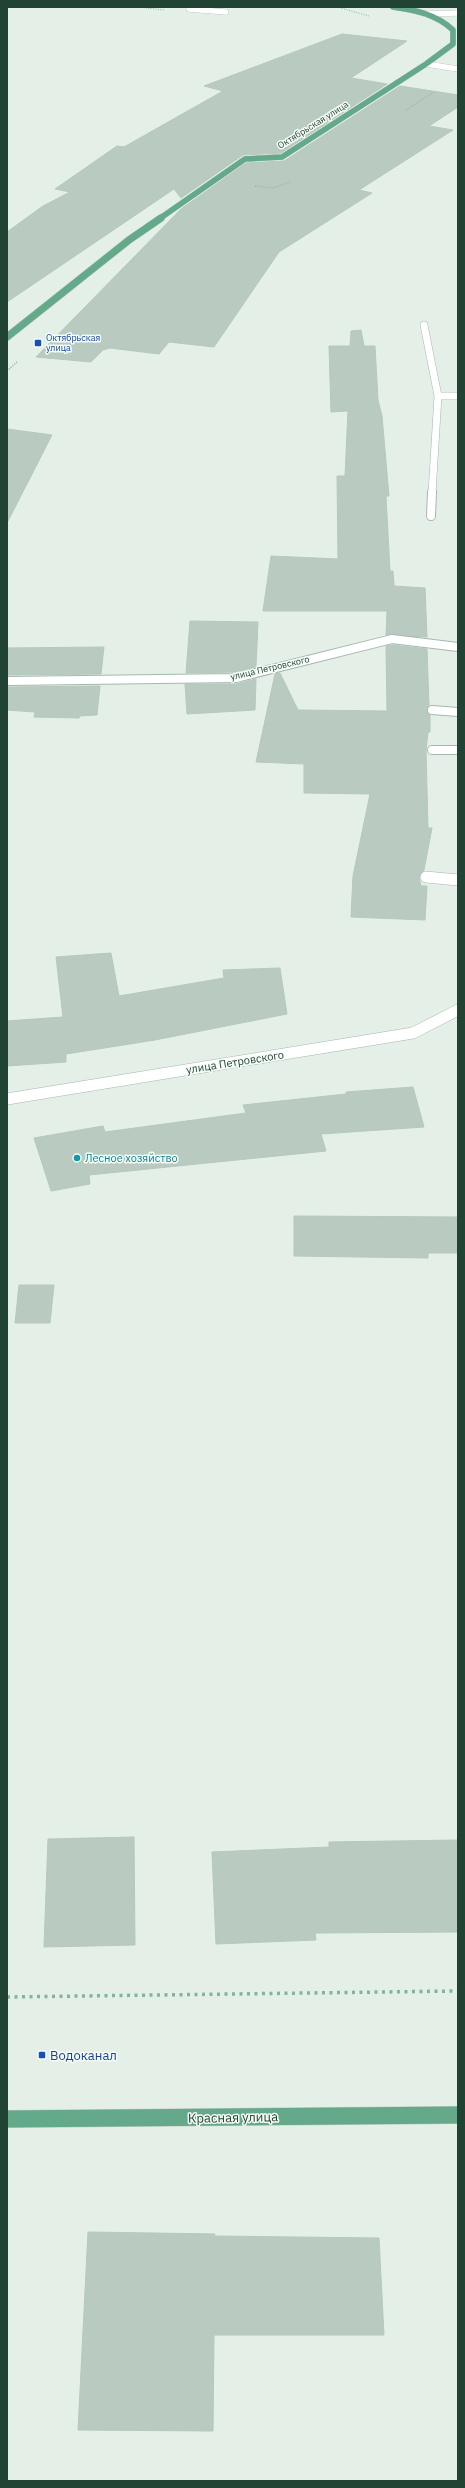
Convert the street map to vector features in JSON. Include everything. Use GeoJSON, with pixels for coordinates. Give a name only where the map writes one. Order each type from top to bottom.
{"type":"FeatureCollection","features":[{"type":"Feature","properties":{"kind":"main road","name":"Октябрьская улица"},"geometry":{"type":"LineString","coordinates":[[7,337],[129,240],[245,159],[282,157],[426,64],[453,44],[456,34],[447,23],[425,14],[393,7]]}},
{"type":"Feature","properties":{"kind":"main road","name":"Красная улица"},"geometry":{"type":"LineString","coordinates":[[7,2119],[458,2115]]}},
{"type":"Feature","properties":{"kind":"street"},"geometry":{"type":"LineString","coordinates":[[188,10],[226,12]]}},
{"type":"Feature","properties":{"kind":"street"},"geometry":{"type":"LineString","coordinates":[[425,14],[458,13]]}},
{"type":"Feature","properties":{"kind":"street"},"geometry":{"type":"LineString","coordinates":[[426,64],[458,69]]}},
{"type":"Feature","properties":{"kind":"street"},"geometry":{"type":"LineString","coordinates":[[424,324],[438,396],[431,516]]}},
{"type":"Feature","properties":{"kind":"street"},"geometry":{"type":"LineString","coordinates":[[438,396],[458,396]]}},
{"type":"Feature","properties":{"kind":"street","name":"улица Петровского"},"geometry":{"type":"LineString","coordinates":[[7,681],[236,678],[392,639],[458,647]]}},
{"type":"Feature","properties":{"kind":"street"},"geometry":{"type":"LineString","coordinates":[[432,710],[458,712]]}},
{"type":"Feature","properties":{"kind":"street"},"geometry":{"type":"LineString","coordinates":[[432,750],[458,750]]}},
{"type":"Feature","properties":{"kind":"street"},"geometry":{"type":"LineString","coordinates":[[426,877],[458,880]]}},
{"type":"Feature","properties":{"kind":"street","name":"улица Петровского"},"geometry":{"type":"LineString","coordinates":[[7,1099],[413,1033],[458,1010]]}},
{"type":"Feature","properties":{"kind":"path"},"geometry":{"type":"LineString","coordinates":[[401,113],[439,89]]}},
{"type":"Feature","properties":{"kind":"path"},"geometry":{"type":"LineString","coordinates":[[252,185],[267,189],[279,188],[293,180]]}},
{"type":"Feature","properties":{"kind":"path"},"geometry":{"type":"LineString","coordinates":[[7,371],[22,358]]}},
{"type":"Feature","properties":{"kind":"path"},"geometry":{"type":"LineString","coordinates":[[7,1997],[458,1991]]}},
{"type":"Feature","properties":{"kind":"building"},"geometry":{"type":"Polygon","coordinates":[[[342,34],[407,41],[351,78],[387,84],[281,153],[243,155],[181,198],[174,189],[7,302],[7,232],[43,206],[70,192],[55,189],[117,146],[124,147],[223,91],[204,86],[342,34]]]}},
{"type":"Feature","properties":{"kind":"building"},"geometry":{"type":"Polygon","coordinates":[[[400,86],[458,95],[458,107],[429,126],[453,130],[359,190],[372,193],[279,252],[214,347],[169,342],[159,354],[110,348],[103,350],[91,362],[36,357],[181,209],[246,163],[284,161],[400,86]]]}},
{"type":"Feature","properties":{"kind":"building"},"geometry":{"type":"Polygon","coordinates":[[[361,330],[364,346],[375,346],[378,400],[382,416],[389,496],[386,496],[390,571],[393,571],[394,586],[425,588],[427,637],[386,635],[387,611],[263,611],[271,556],[338,559],[337,476],[345,476],[348,411],[331,412],[329,346],[350,346],[351,331],[361,330]]]}},
{"type":"Feature","properties":{"kind":"building"},"geometry":{"type":"Polygon","coordinates":[[[7,429],[52,435],[7,523],[7,429]]]}},
{"type":"Feature","properties":{"kind":"building"},"geometry":{"type":"Polygon","coordinates":[[[190,621],[258,622],[256,667],[235,672],[186,673],[190,621]]]}},
{"type":"Feature","properties":{"kind":"building"},"geometry":{"type":"Polygon","coordinates":[[[392,645],[427,649],[429,705],[426,710],[430,715],[430,732],[428,732],[426,750],[428,828],[432,828],[424,870],[419,877],[421,886],[427,886],[425,920],[351,917],[353,876],[370,794],[304,793],[304,764],[256,762],[275,674],[280,673],[298,710],[387,711],[386,646],[392,645]]]}},
{"type":"Feature","properties":{"kind":"building"},"geometry":{"type":"Polygon","coordinates":[[[104,647],[101,674],[7,675],[7,648],[104,647]]]}},
{"type":"Feature","properties":{"kind":"building"},"geometry":{"type":"Polygon","coordinates":[[[256,679],[255,710],[187,714],[185,684],[236,684],[256,679]]]}},
{"type":"Feature","properties":{"kind":"building"},"geometry":{"type":"Polygon","coordinates":[[[100,686],[97,715],[80,716],[79,718],[34,717],[35,712],[7,710],[7,687],[100,686]]]}},
{"type":"Feature","properties":{"kind":"building"},"geometry":{"type":"Polygon","coordinates":[[[111,953],[119,996],[224,978],[223,970],[280,968],[287,1014],[155,1040],[66,1054],[66,1062],[7,1066],[7,1021],[63,1017],[56,957],[111,953]]]}},
{"type":"Feature","properties":{"kind":"building"},"geometry":{"type":"Polygon","coordinates":[[[413,1087],[424,1127],[321,1134],[326,1151],[89,1175],[90,1184],[51,1191],[34,1138],[103,1126],[105,1132],[246,1113],[243,1105],[346,1094],[346,1092],[413,1087]]]}},
{"type":"Feature","properties":{"kind":"building"},"geometry":{"type":"Polygon","coordinates":[[[294,1216],[458,1217],[458,1253],[428,1253],[428,1258],[294,1256],[294,1216]]]}},
{"type":"Feature","properties":{"kind":"building"},"geometry":{"type":"Polygon","coordinates":[[[19,1285],[54,1285],[50,1323],[15,1323],[19,1285]]]}},
{"type":"Feature","properties":{"kind":"building"},"geometry":{"type":"Polygon","coordinates":[[[134,1837],[135,1945],[44,1947],[48,1839],[134,1837]]]}},
{"type":"Feature","properties":{"kind":"building"},"geometry":{"type":"Polygon","coordinates":[[[458,1840],[458,1932],[315,1933],[316,1940],[216,1944],[212,1852],[329,1847],[329,1842],[458,1840]]]}},
{"type":"Feature","properties":{"kind":"building"},"geometry":{"type":"Polygon","coordinates":[[[88,2232],[215,2234],[214,2236],[379,2238],[384,2335],[214,2335],[213,2431],[78,2430],[88,2232]]]}},
{"type":"Feature","properties":{"kind":"place","name":"Октябрьская улица"},"geometry":{"type":"Point","coordinates":[38,343]}},
{"type":"Feature","properties":{"kind":"place","name":"Лесное хозяйство"},"geometry":{"type":"Point","coordinates":[77,1158]}},
{"type":"Feature","properties":{"kind":"place","name":"Водоканал"},"geometry":{"type":"Point","coordinates":[42,2055]}}]}
